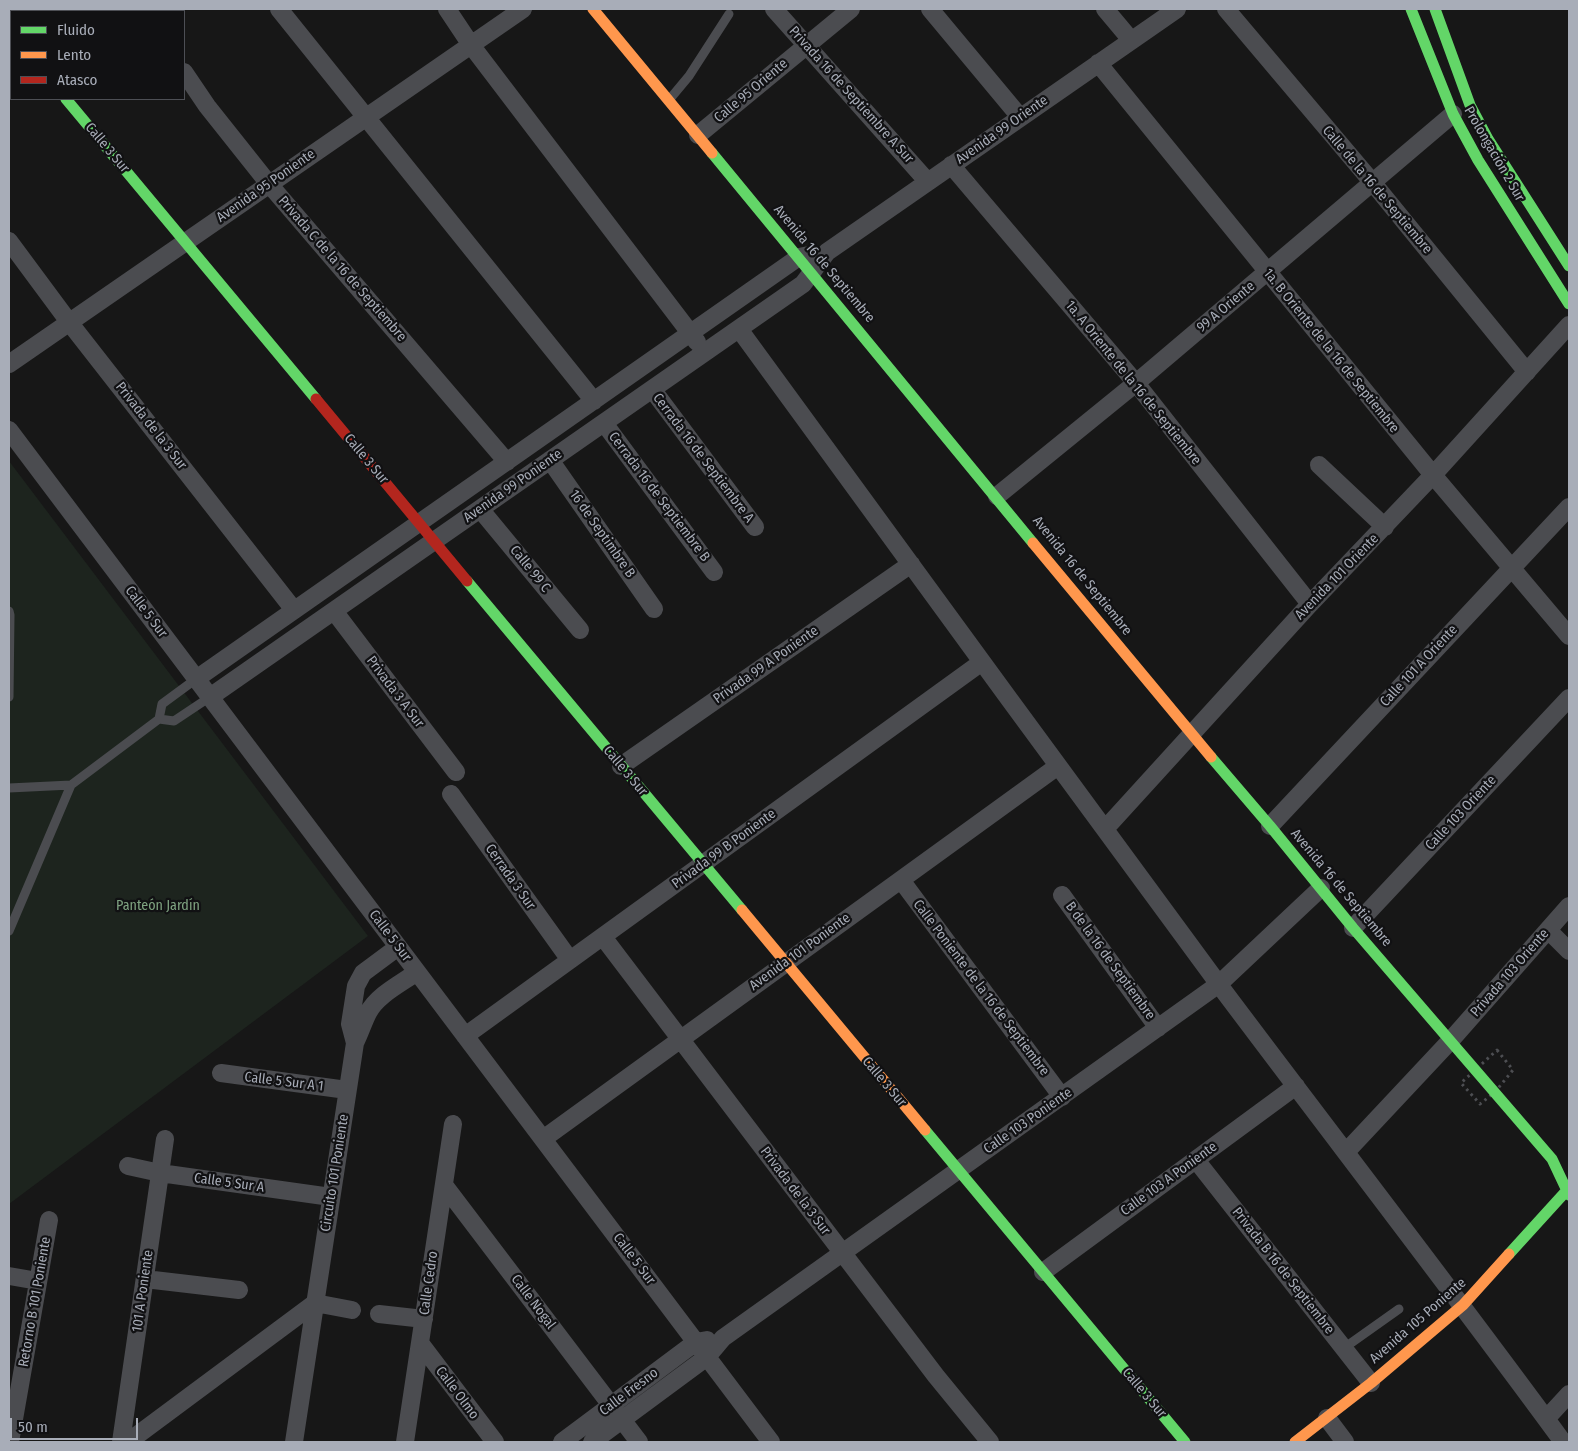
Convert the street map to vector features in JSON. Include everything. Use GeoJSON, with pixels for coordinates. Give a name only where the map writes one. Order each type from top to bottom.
{"type":"FeatureCollection","features":[{"type":"Feature","properties":{"kind":"street"},"geometry":{"type":"LineString","coordinates":[[279,9],[594,401]]}},
{"type":"Feature","properties":{"kind":"street"},"geometry":{"type":"LineString","coordinates":[[447,9],[471,45],[705,352]]}},
{"type":"Feature","properties":{"kind":"street","name":"Avenida 95 Poniente"},"geometry":{"type":"LineString","coordinates":[[9,364],[523,9]]}},
{"type":"Feature","properties":{"kind":"street","name":"Avenida 16 de Septiembre"},"geometry":{"type":"LineString","coordinates":[[594,9],[1353,928],[1552,1159],[1568,1192]]}},
{"type":"Feature","properties":{"kind":"street","name":"Privada 16 de Septiembre A Sur"},"geometry":{"type":"LineString","coordinates":[[774,9],[928,182]]}},
{"type":"Feature","properties":{"kind":"street","name":"Calle 95 Oriente"},"geometry":{"type":"LineString","coordinates":[[698,134],[850,9]]}},
{"type":"Feature","properties":{"kind":"street"},"geometry":{"type":"LineString","coordinates":[[930,9],[1020,117]]}},
{"type":"Feature","properties":{"kind":"street"},"geometry":{"type":"LineString","coordinates":[[1104,9],[1131,40]]}},
{"type":"Feature","properties":{"kind":"street","name":"Avenida 99 Oriente"},"geometry":{"type":"LineString","coordinates":[[812,272],[827,252],[1177,9]]}},
{"type":"Feature","properties":{"kind":"street","name":"Calle de la 16 de Septiembre"},"geometry":{"type":"LineString","coordinates":[[1226,9],[1373,183],[1527,372]]}},
{"type":"Feature","properties":{"kind":"street","name":"Prolongación 2 Sur"},"geometry":{"type":"LineString","coordinates":[[1411,9],[1453,114],[1484,168],[1569,304]]}},
{"type":"Feature","properties":{"kind":"street","name":"Prolongación 2 Sur"},"geometry":{"type":"LineString","coordinates":[[1435,9],[1470,106],[1488,139],[1569,266]]}},
{"type":"Feature","properties":{"kind":"street","name":"1a. B Oriente de la 16 de Septiembre"},"geometry":{"type":"LineString","coordinates":[[1098,63],[1433,475],[1569,636]]}},
{"type":"Feature","properties":{"kind":"street","name":"Privada C de la 16 de Septiembre"},"geometry":{"type":"LineString","coordinates":[[185,73],[207,106],[269,184],[507,462]]}},
{"type":"Feature","properties":{"kind":"street","name":"Calle 3 Sur"},"geometry":{"type":"LineString","coordinates":[[67,100],[1184,1442]]}},
{"type":"Feature","properties":{"kind":"street","name":"99 A Oriente"},"geometry":{"type":"LineString","coordinates":[[997,496],[1136,383],[1453,114]]}},
{"type":"Feature","properties":{"kind":"street","name":"1a. A Oriente de la 16 de Septiembre"},"geometry":{"type":"LineString","coordinates":[[951,165],[1136,383],[1310,604]]}},
{"type":"Feature","properties":{"kind":"street","name":"Privada de la 3 Sur"},"geometry":{"type":"LineString","coordinates":[[9,241],[69,322],[294,610]]}},
{"type":"Feature","properties":{"kind":"street","name":"Avenida 99 Oriente"},"geometry":{"type":"LineString","coordinates":[[799,258],[827,252]]}},
{"type":"Feature","properties":{"kind":"street","name":"Avenida 99 Poniente"},"geometry":{"type":"LineString","coordinates":[[196,679],[799,258]]}},
{"type":"Feature","properties":{"kind":"street","name":"Avenida 99 Poniente"},"geometry":{"type":"LineString","coordinates":[[210,697],[803,284],[812,272]]}},
{"type":"Feature","properties":{"kind":"street","name":"Avenida 101 Oriente"},"geometry":{"type":"LineString","coordinates":[[1104,830],[1310,604],[1385,527],[1569,326]]}},
{"type":"Feature","properties":{"kind":"street"},"geometry":{"type":"LineString","coordinates":[[739,328],[1104,830],[1463,1305],[1564,1442]]}},
{"type":"Feature","properties":{"kind":"street","name":"Cerrada 16 de Septiembre A"},"geometry":{"type":"LineString","coordinates":[[652,389],[755,527]]}},
{"type":"Feature","properties":{"kind":"street","name":"Cerrada 16 de Septiembre B"},"geometry":{"type":"LineString","coordinates":[[604,423],[714,572]]}},
{"type":"Feature","properties":{"kind":"street","name":"Calle 5 Sur"},"geometry":{"type":"LineString","coordinates":[[9,430],[771,1442]]}},
{"type":"Feature","properties":{"kind":"street","name":"16 de Septimbre B"},"geometry":{"type":"LineString","coordinates":[[550,460],[654,609]]}},
{"type":"Feature","properties":{"kind":"street"},"geometry":{"type":"LineString","coordinates":[[1319,466],[1385,527]]}},
{"type":"Feature","properties":{"kind":"street","name":"Calle 101 A Oriente"},"geometry":{"type":"LineString","coordinates":[[1270,826],[1569,508]]}},
{"type":"Feature","properties":{"kind":"street","name":"Calle 99 C"},"geometry":{"type":"LineString","coordinates":[[480,509],[580,630]]}},
{"type":"Feature","properties":{"kind":"street","name":"Privada 99 A Poniente"},"geometry":{"type":"LineString","coordinates":[[621,766],[911,564]]}},
{"type":"Feature","properties":{"kind":"street","name":"Privada 3 A Sur"},"geometry":{"type":"LineString","coordinates":[[334,611],[456,772]]}},
{"type":"Feature","properties":{"kind":"street","name":"Privada 99 B Poniente"},"geometry":{"type":"LineString","coordinates":[[465,1036],[982,662]]}},
{"type":"Feature","properties":{"kind":"street","name":"Calle 103 Oriente"},"geometry":{"type":"LineString","coordinates":[[1353,928],[1569,698]]}},
{"type":"Feature","properties":{"kind":"street","name":"Avenida 101 Poniente"},"geometry":{"type":"LineString","coordinates":[[543,1139],[1058,766]]}},
{"type":"Feature","properties":{"kind":"street","name":"Cerrada 3 Sur"},"geometry":{"type":"LineString","coordinates":[[451,794],[570,960]]}},
{"type":"Feature","properties":{"kind":"street","name":"Calle Poniente de la 16 de Septiembre"},"geometry":{"type":"LineString","coordinates":[[901,880],[1062,1097]]}},
{"type":"Feature","properties":{"kind":"street","name":"Calle 103 Poniente"},"geometry":{"type":"LineString","coordinates":[[707,1357],[723,1338],[1219,984],[1321,888]]}},
{"type":"Feature","properties":{"kind":"street","name":"B de la 16 de Septiembre"},"geometry":{"type":"LineString","coordinates":[[1062,894],[1158,1028]]}},
{"type":"Feature","properties":{"kind":"street","name":"Privada 103 Oriente"},"geometry":{"type":"LineString","coordinates":[[1451,1040],[1569,906]]}},
{"type":"Feature","properties":{"kind":"street"},"geometry":{"type":"LineString","coordinates":[[1548,930],[1569,952]]}},
{"type":"Feature","properties":{"kind":"street","name":"Privada de la 3 Sur"},"geometry":{"type":"LineString","coordinates":[[603,937],[936,1376],[990,1442]]}},
{"type":"Feature","properties":{"kind":"street","name":"Circuito 101 Poniente"},"geometry":{"type":"LineString","coordinates":[[294,1442],[348,1090],[354,1043],[350,1024],[356,986],[363,973],[398,946]]}},
{"type":"Feature","properties":{"kind":"street","name":"Circuito 101 Poniente"},"geometry":{"type":"LineString","coordinates":[[354,1043],[364,1027],[368,1013],[374,1005],[418,972]]}},
{"type":"Feature","properties":{"kind":"street"},"geometry":{"type":"LineString","coordinates":[[1346,1152],[1451,1040]]}},
{"type":"Feature","properties":{"kind":"street","name":"Calle 5 Sur A 1"},"geometry":{"type":"LineString","coordinates":[[221,1073],[348,1090]]}},
{"type":"Feature","properties":{"kind":"street","name":"Calle 103 A Poniente"},"geometry":{"type":"LineString","coordinates":[[1042,1272],[1296,1086]]}},
{"type":"Feature","properties":{"kind":"street","name":"Calle Cedro"},"geometry":{"type":"LineString","coordinates":[[405,1442],[453,1124]]}},
{"type":"Feature","properties":{"kind":"street","name":"101 A Poniente"},"geometry":{"type":"LineString","coordinates":[[121,1442],[165,1139]]}},
{"type":"Feature","properties":{"kind":"street","name":"Avenida 16 de Septiembre"},"geometry":{"type":"LineString","coordinates":[[1552,1159],[1569,1168]]}},
{"type":"Feature","properties":{"kind":"street","name":"Privada B 16 de Septiembre"},"geometry":{"type":"LineString","coordinates":[[1196,1160],[1371,1382]]}},
{"type":"Feature","properties":{"kind":"street","name":"Calle 5 Sur A"},"geometry":{"type":"LineString","coordinates":[[128,1166],[160,1173],[331,1197]]}},
{"type":"Feature","properties":{"kind":"street","name":"Calle Nogal"},"geometry":{"type":"LineString","coordinates":[[444,1185],[639,1442]]}},
{"type":"Feature","properties":{"kind":"street","name":"Avenida 105 Poniente"},"geometry":{"type":"LineString","coordinates":[[1295,1442],[1327,1418],[1463,1305],[1568,1192]]}},
{"type":"Feature","properties":{"kind":"street","name":"Retorno B 101 Poniente"},"geometry":{"type":"LineString","coordinates":[[10,1442],[15,1380],[38,1281],[49,1220]]}},
{"type":"Feature","properties":{"kind":"street"},"geometry":{"type":"LineString","coordinates":[[9,1276],[38,1281]]}},
{"type":"Feature","properties":{"kind":"street"},"geometry":{"type":"LineString","coordinates":[[144,1279],[239,1290]]}},
{"type":"Feature","properties":{"kind":"street"},"geometry":{"type":"LineString","coordinates":[[128,1442],[315,1303],[352,1310]]}},
{"type":"Feature","properties":{"kind":"street"},"geometry":{"type":"LineString","coordinates":[[379,1314],[424,1319]]}},
{"type":"Feature","properties":{"kind":"street","name":"Calle 103 Poniente"},"geometry":{"type":"LineString","coordinates":[[696,1342],[723,1338]]}},
{"type":"Feature","properties":{"kind":"street","name":"Calle Fresno"},"geometry":{"type":"LineString","coordinates":[[562,1442],[696,1342]]}},
{"type":"Feature","properties":{"kind":"street","name":"Calle Olmo"},"geometry":{"type":"LineString","coordinates":[[420,1343],[495,1442]]}},
{"type":"Feature","properties":{"kind":"street","name":"Calle Fresno"},"geometry":{"type":"LineString","coordinates":[[592,1442],[707,1357]]}},
{"type":"Feature","properties":{"kind":"street"},"geometry":{"type":"LineString","coordinates":[[1546,1419],[1569,1394]]}},
{"type":"Feature","properties":{"kind":"street"},"geometry":{"type":"LineString","coordinates":[[1327,1418],[1345,1442]]}},
{"type":"Feature","properties":{"kind":"lane"},"geometry":{"type":"LineString","coordinates":[[669,100],[689,76],[730,14]]}},
{"type":"Feature","properties":{"kind":"lane"},"geometry":{"type":"LineString","coordinates":[[9,611],[9,697]]}},
{"type":"Feature","properties":{"kind":"lane"},"geometry":{"type":"LineString","coordinates":[[9,931],[71,785],[159,719],[162,704],[196,679]]}},
{"type":"Feature","properties":{"kind":"lane"},"geometry":{"type":"LineString","coordinates":[[159,719],[174,721],[210,697]]}},
{"type":"Feature","properties":{"kind":"lane"},"geometry":{"type":"LineString","coordinates":[[9,788],[71,785]]}},
{"type":"Feature","properties":{"kind":"lane"},"geometry":{"type":"LineString","coordinates":[[1344,1348],[1399,1308]]}},
{"type":"Feature","properties":{"kind":"path"},"geometry":{"type":"LineString","coordinates":[[1496,1050],[1513,1070]]}},
{"type":"Feature","properties":{"kind":"green space","name":"Panteón Jardín"},"geometry":{"type":"Polygon","coordinates":[[[9,461],[368,936],[9,1204],[9,461]]]}},
{"type":"Feature","properties":{"kind":"traffic: fast"},"geometry":{"type":"LineString","coordinates":[[1411,9],[1453,114],[1478,160],[1569,304]]}},
{"type":"Feature","properties":{"kind":"traffic: fast"},"geometry":{"type":"LineString","coordinates":[[1435,9],[1470,105],[1488,139],[1569,266]]}},
{"type":"Feature","properties":{"kind":"traffic: fast"},"geometry":{"type":"LineString","coordinates":[[67,100],[316,399]]}},
{"type":"Feature","properties":{"kind":"traffic: fast"},"geometry":{"type":"LineString","coordinates":[[712,153],[1033,543]]}},
{"type":"Feature","properties":{"kind":"traffic: fast"},"geometry":{"type":"LineString","coordinates":[[467,581],[742,910]]}},
{"type":"Feature","properties":{"kind":"traffic: fast"},"geometry":{"type":"LineString","coordinates":[[1211,757],[1353,928],[1552,1159],[1569,1195]]}},
{"type":"Feature","properties":{"kind":"traffic: fast"},"geometry":{"type":"LineString","coordinates":[[925,1130],[1185,1442]]}},
{"type":"Feature","properties":{"kind":"traffic: fast"},"geometry":{"type":"LineString","coordinates":[[1509,1254],[1569,1188]]}},
{"type":"Feature","properties":{"kind":"traffic: slow"},"geometry":{"type":"LineString","coordinates":[[593,9],[712,153]]}},
{"type":"Feature","properties":{"kind":"traffic: slow"},"geometry":{"type":"LineString","coordinates":[[1033,543],[1211,757]]}},
{"type":"Feature","properties":{"kind":"traffic: slow"},"geometry":{"type":"LineString","coordinates":[[742,910],[925,1130]]}},
{"type":"Feature","properties":{"kind":"traffic: slow"},"geometry":{"type":"LineString","coordinates":[[1295,1442],[1371,1383],[1463,1305],[1509,1254]]}},
{"type":"Feature","properties":{"kind":"traffic: jam"},"geometry":{"type":"LineString","coordinates":[[316,399],[467,581]]}}]}
